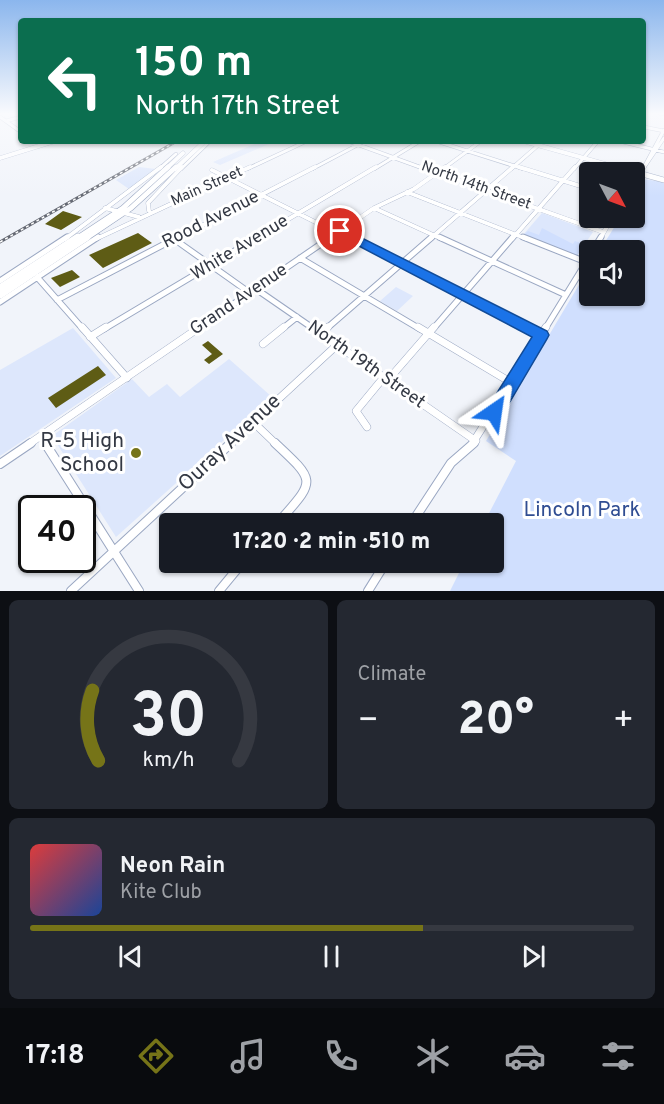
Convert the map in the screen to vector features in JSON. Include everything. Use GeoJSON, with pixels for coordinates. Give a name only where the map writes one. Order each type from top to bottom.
{"type":"FeatureCollection","features":[{"type":"Feature","properties":{"kind":"main road"},"geometry":{"type":"LineString","coordinates":[[0,158],[46,144]]}},
{"type":"Feature","properties":{"kind":"main road"},"geometry":{"type":"LineString","coordinates":[[0,288],[121,212],[195,144]]}},
{"type":"Feature","properties":{"kind":"main road"},"geometry":{"type":"LineString","coordinates":[[0,296],[121,212],[201,144]]}},
{"type":"Feature","properties":{"kind":"main road"},"geometry":{"type":"LineString","coordinates":[[534,144],[597,162]]}},
{"type":"Feature","properties":{"kind":"main road"},"geometry":{"type":"LineString","coordinates":[[645,175],[664,180]]}},
{"type":"Feature","properties":{"kind":"street"},"geometry":{"type":"LineString","coordinates":[[645,165],[659,141]]}},
{"type":"Feature","properties":{"kind":"street"},"geometry":{"type":"LineString","coordinates":[[654,150],[662,141]]}},
{"type":"Feature","properties":{"kind":"street"},"geometry":{"type":"LineString","coordinates":[[149,211],[148,203],[155,193],[207,144]]}},
{"type":"Feature","properties":{"kind":"street","name":"Main Street"},"geometry":{"type":"LineString","coordinates":[[0,302],[95,239],[300,144]]}},
{"type":"Feature","properties":{"kind":"street","name":"North 14th Street"},"geometry":{"type":"LineString","coordinates":[[358,144],[603,232]]}},
{"type":"Feature","properties":{"kind":"street","name":"Rood Avenue"},"geometry":{"type":"LineString","coordinates":[[57,300],[358,144]]}},
{"type":"Feature","properties":{"kind":"street","name":"White Avenue"},"geometry":{"type":"LineString","coordinates":[[90,337],[415,144]]}},
{"type":"Feature","properties":{"kind":"street"},"geometry":{"type":"LineString","coordinates":[[445,144],[579,186]]}},
{"type":"Feature","properties":{"kind":"street","name":"Grand Avenue"},"geometry":{"type":"LineString","coordinates":[[0,464],[338,232],[374,208],[407,192],[477,144]]}},
{"type":"Feature","properties":{"kind":"street"},"geometry":{"type":"LineString","coordinates":[[367,427],[357,415],[357,407],[428,333],[595,144]]}},
{"type":"Feature","properties":{"kind":"street"},"geometry":{"type":"LineString","coordinates":[[631,144],[664,152]]}},
{"type":"Feature","properties":{"kind":"street"},"geometry":{"type":"LineString","coordinates":[[321,333],[538,145]]}},
{"type":"Feature","properties":{"kind":"street"},"geometry":{"type":"LineString","coordinates":[[0,281],[139,186],[176,154]]}},
{"type":"Feature","properties":{"kind":"street"},"geometry":{"type":"LineString","coordinates":[[212,170],[542,335]]}},
{"type":"Feature","properties":{"kind":"street"},"geometry":{"type":"LineString","coordinates":[[407,192],[515,235],[579,256]]}},
{"type":"Feature","properties":{"kind":"street"},"geometry":{"type":"LineString","coordinates":[[133,215],[179,199]]}},
{"type":"Feature","properties":{"kind":"street"},"geometry":{"type":"LineString","coordinates":[[105,208],[139,217]]}},
{"type":"Feature","properties":{"kind":"street"},"geometry":{"type":"LineString","coordinates":[[374,208],[566,295]]}},
{"type":"Feature","properties":{"kind":"street"},"geometry":{"type":"LineString","coordinates":[[599,240],[606,228]]}},
{"type":"Feature","properties":{"kind":"street","name":"North 19th Street"},"geometry":{"type":"LineString","coordinates":[[174,239],[211,265],[321,333],[476,441]]}},
{"type":"Feature","properties":{"kind":"street"},"geometry":{"type":"LineString","coordinates":[[300,258],[512,383]]}},
{"type":"Feature","properties":{"kind":"street"},"geometry":{"type":"LineString","coordinates":[[418,513],[451,463],[476,441],[579,274]]}},
{"type":"Feature","properties":{"kind":"street"},"geometry":{"type":"LineString","coordinates":[[37,277],[126,378]]}},
{"type":"Feature","properties":{"kind":"street"},"geometry":{"type":"LineString","coordinates":[[263,344],[297,317]]}},
{"type":"Feature","properties":{"kind":"street","name":"Ouray Avenue"},"geometry":{"type":"LineString","coordinates":[[71,591],[337,345]]}},
{"type":"Feature","properties":{"kind":"street"},"geometry":{"type":"LineString","coordinates":[[253,422],[305,471],[309,479],[307,488],[286,513]]}},
{"type":"Feature","properties":{"kind":"street"},"geometry":{"type":"LineString","coordinates":[[41,437],[139,591]]}},
{"type":"Feature","properties":{"kind":"street"},"geometry":{"type":"LineString","coordinates":[[219,591],[234,573]]}},
{"type":"Feature","properties":{"kind":"street"},"geometry":{"type":"LineString","coordinates":[[368,591],[379,573]]}},
{"type":"Feature","properties":{"kind":"shaded area"},"geometry":{"type":"Polygon","coordinates":[[[254,144],[269,144],[220,165],[213,162],[254,144]]]}},
{"type":"Feature","properties":{"kind":"shaded area"},"geometry":{"type":"Polygon","coordinates":[[[139,167],[156,169],[129,189],[116,180],[139,167]]]}},
{"type":"Feature","properties":{"kind":"shaded area"},"geometry":{"type":"Polygon","coordinates":[[[542,213],[593,232],[588,240],[579,240],[577,256],[523,235],[542,213]]]}},
{"type":"Feature","properties":{"kind":"shaded area"},"geometry":{"type":"Polygon","coordinates":[[[396,287],[413,296],[397,311],[380,301],[396,287]]]}},
{"type":"Feature","properties":{"kind":"shaded area"},"geometry":{"type":"Polygon","coordinates":[[[73,328],[116,378],[0,456],[0,370],[73,328]]]}},
{"type":"Feature","properties":{"kind":"shaded area","name":"R-5 High School"},"geometry":{"type":"Polygon","coordinates":[[[229,359],[272,397],[116,537],[96,505],[96,495],[89,495],[52,436],[132,379],[149,397],[167,384],[180,397],[229,359]]]}},
{"type":"Feature","properties":{"kind":"green space","name":"Lincoln Park"},"geometry":{"type":"Polygon","coordinates":[[[645,179],[664,182],[664,591],[450,591],[459,573],[504,573],[504,513],[489,513],[516,461],[486,441],[579,285],[579,306],[645,306],[645,240],[606,240],[614,228],[645,228],[645,179]]]}},
{"type":"Feature","properties":{"kind":"green space"},"geometry":{"type":"Polygon","coordinates":[[[542,228],[573,244],[575,241],[579,242],[579,253],[577,256],[524,235],[528,231],[539,235],[542,228]]]}},
{"type":"Feature","properties":{"kind":"building"},"geometry":{"type":"Polygon","coordinates":[[[63,211],[82,217],[61,230],[45,224],[63,211]]]}},
{"type":"Feature","properties":{"kind":"building"},"geometry":{"type":"Polygon","coordinates":[[[138,233],[152,243],[103,268],[89,255],[138,233]]]}},
{"type":"Feature","properties":{"kind":"building"},"geometry":{"type":"Polygon","coordinates":[[[72,270],[80,277],[60,287],[51,278],[72,270]]]}},
{"type":"Feature","properties":{"kind":"building"},"geometry":{"type":"Polygon","coordinates":[[[208,341],[223,354],[209,364],[204,360],[212,354],[202,345],[208,341]]]}},
{"type":"Feature","properties":{"kind":"building"},"geometry":{"type":"Polygon","coordinates":[[[98,366],[106,375],[56,408],[48,398],[98,366]]]}},
{"type":"Feature","properties":{"kind":"railway"},"geometry":{"type":"LineString","coordinates":[[0,242],[172,144]]}},
{"type":"Feature","properties":{"kind":"place","name":"R-5 High School"},"geometry":{"type":"Point","coordinates":[136,453]}},
{"type":"Feature","properties":{"kind":"route"},"geometry":{"type":"LineString","coordinates":[[340,231],[542,335],[494,412]]}}]}
